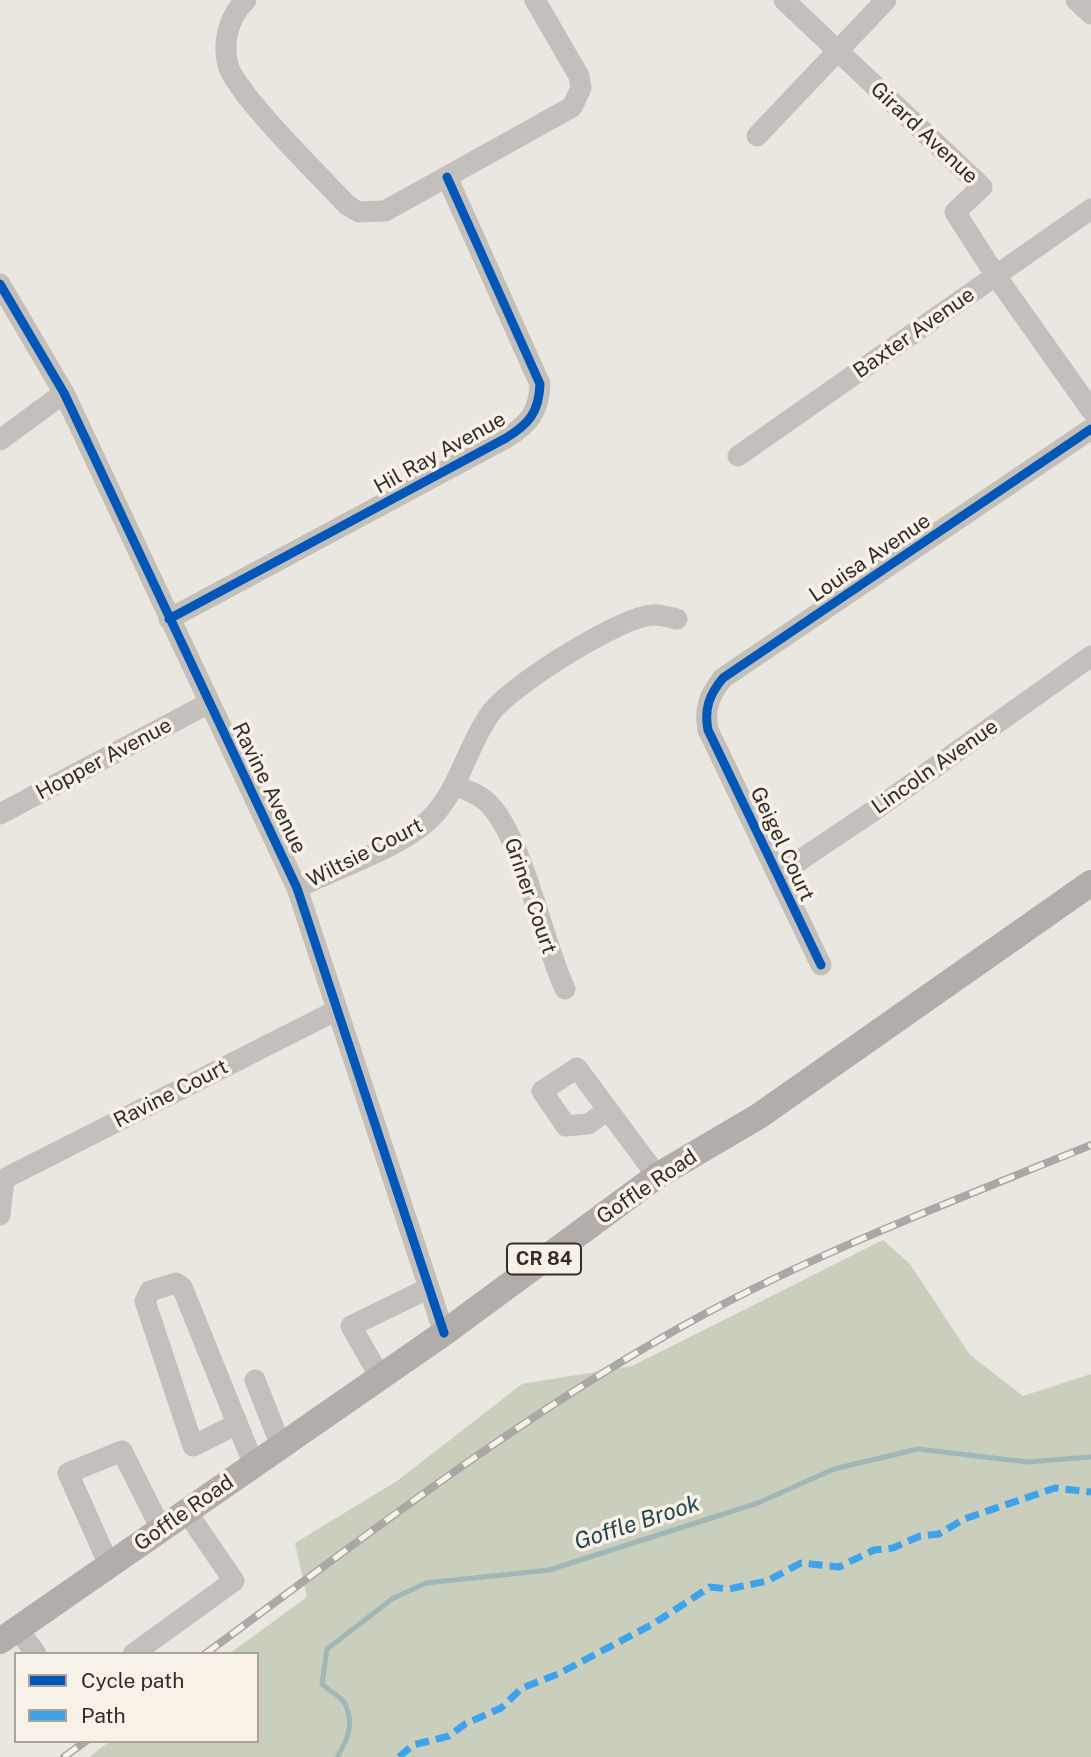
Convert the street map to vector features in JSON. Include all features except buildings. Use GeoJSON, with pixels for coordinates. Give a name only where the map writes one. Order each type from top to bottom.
{"type":"FeatureCollection","features":[{"type":"Feature","properties":{"kind":"main road","name":"Goffle Road"},"geometry":{"type":"LineString","coordinates":[[6,1633],[109,1565],[444,1333],[657,1176],[759,1116],[1091,883]]}},
{"type":"Feature","properties":{"kind":"street"},"geometry":{"type":"LineString","coordinates":[[246,0],[232,18],[226,35],[227,59],[235,81],[347,205],[359,212],[385,211],[563,113],[578,99],[579,76],[535,0]]}},
{"type":"Feature","properties":{"kind":"street","name":"Girard Avenue"},"geometry":{"type":"LineString","coordinates":[[784,0],[982,187],[955,212],[996,276]]}},
{"type":"Feature","properties":{"kind":"street"},"geometry":{"type":"LineString","coordinates":[[757,136],[886,0]]}},
{"type":"Feature","properties":{"kind":"street"},"geometry":{"type":"LineString","coordinates":[[1076,0],[1091,14]]}},
{"type":"Feature","properties":{"kind":"street","name":"Hil Ray Avenue"},"geometry":{"type":"LineString","coordinates":[[169,619],[506,438],[523,428],[534,415],[540,401],[540,384],[447,177]]}},
{"type":"Feature","properties":{"kind":"street","name":"Baxter Avenue"},"geometry":{"type":"LineString","coordinates":[[738,456],[1091,209]]}},
{"type":"Feature","properties":{"kind":"street"},"geometry":{"type":"LineString","coordinates":[[996,276],[1091,410]]}},
{"type":"Feature","properties":{"kind":"street","name":"Ravine Avenue"},"geometry":{"type":"LineString","coordinates":[[0,284],[64,393],[297,888],[444,1333]]}},
{"type":"Feature","properties":{"kind":"street"},"geometry":{"type":"LineString","coordinates":[[0,440],[64,393]]}},
{"type":"Feature","properties":{"kind":"street","name":"Louisa Avenue"},"geometry":{"type":"LineString","coordinates":[[713,738],[706,717],[708,702],[723,678],[1091,429]]}},
{"type":"Feature","properties":{"kind":"street","name":"Wiltsie Court"},"geometry":{"type":"LineString","coordinates":[[297,888],[407,836],[441,808],[490,714],[525,680],[619,627],[646,615],[677,619]]}},
{"type":"Feature","properties":{"kind":"street","name":"Lincoln Avenue"},"geometry":{"type":"LineString","coordinates":[[778,875],[879,807],[1091,656]]}},
{"type":"Feature","properties":{"kind":"street","name":"Hopper Avenue"},"geometry":{"type":"LineString","coordinates":[[0,814],[209,704]]}},
{"type":"Feature","properties":{"kind":"street","name":"Geigel Court"},"geometry":{"type":"LineString","coordinates":[[713,738],[821,965]]}},
{"type":"Feature","properties":{"kind":"street","name":"Griner Court"},"geometry":{"type":"LineString","coordinates":[[455,785],[480,796],[489,804],[510,835],[547,946],[565,989]]}},
{"type":"Feature","properties":{"kind":"street","name":"Ravine Court"},"geometry":{"type":"LineString","coordinates":[[2,1178],[337,1010]]}},
{"type":"Feature","properties":{"kind":"street"},"geometry":{"type":"LineString","coordinates":[[608,1110],[657,1176]]}},
{"type":"Feature","properties":{"kind":"street"},"geometry":{"type":"LineString","coordinates":[[0,1215],[2,1178]]}},
{"type":"Feature","properties":{"kind":"street"},"geometry":{"type":"LineString","coordinates":[[237,1424],[194,1446],[145,1301],[150,1291],[176,1283],[183,1287],[254,1465]]}},
{"type":"Feature","properties":{"kind":"street"},"geometry":{"type":"LineString","coordinates":[[380,1377],[351,1326],[429,1288]]}},
{"type":"Feature","properties":{"kind":"street"},"geometry":{"type":"LineString","coordinates":[[255,1380],[281,1446]]}},
{"type":"Feature","properties":{"kind":"street"},"geometry":{"type":"LineString","coordinates":[[109,1565],[68,1473],[122,1451],[161,1529]]}},
{"type":"Feature","properties":{"kind":"street"},"geometry":{"type":"LineString","coordinates":[[136,1652],[234,1580],[186,1511]]}},
{"type":"Feature","properties":{"kind":"street"},"geometry":{"type":"LineString","coordinates":[[6,1633],[33,1652]]}},
{"type":"Feature","properties":{"kind":"green space"},"geometry":{"type":"Polygon","coordinates":[[[883,1240],[910,1264],[970,1355],[1023,1396],[1091,1374],[1091,1757],[89,1757],[107,1743],[259,1743],[259,1652],[232,1652],[307,1597],[295,1543],[397,1481],[522,1384],[632,1366],[883,1240]]]}},
{"type":"Feature","properties":{"kind":"waterway","name":"Goffle Brook"},"geometry":{"type":"LineString","coordinates":[[337,1757],[350,1724],[344,1702],[322,1684],[327,1649],[392,1599],[426,1583],[549,1570],[758,1503],[834,1469],[918,1449],[1027,1462],[1091,1457]]}},
{"type":"Feature","properties":{"kind":"railway"},"geometry":{"type":"LineString","coordinates":[[208,1652],[446,1477],[634,1354],[746,1292],[794,1269],[1091,1145]]}},
{"type":"Feature","properties":{"kind":"railway"},"geometry":{"type":"LineString","coordinates":[[64,1757],[83,1743]]}},
{"type":"Feature","properties":{"kind":"marked path"},"geometry":{"type":"LineString","coordinates":[[399,1757],[413,1745],[449,1736],[465,1724],[501,1708],[522,1688],[558,1674],[653,1624],[710,1587],[729,1589],[767,1581],[801,1563],[839,1567],[874,1550],[893,1548],[920,1536],[939,1534],[964,1519],[1055,1488],[1091,1492]]}},
{"type":"Feature","properties":{"kind":"cycle path"},"geometry":{"type":"LineString","coordinates":[[169,619],[506,438],[521,428],[535,410],[540,384],[447,177]]}},
{"type":"Feature","properties":{"kind":"cycle path"},"geometry":{"type":"LineString","coordinates":[[0,284],[64,393],[297,888],[444,1333]]}},
{"type":"Feature","properties":{"kind":"cycle path"},"geometry":{"type":"LineString","coordinates":[[821,965],[708,730],[707,709],[714,690],[723,678],[1091,429]]}}]}
